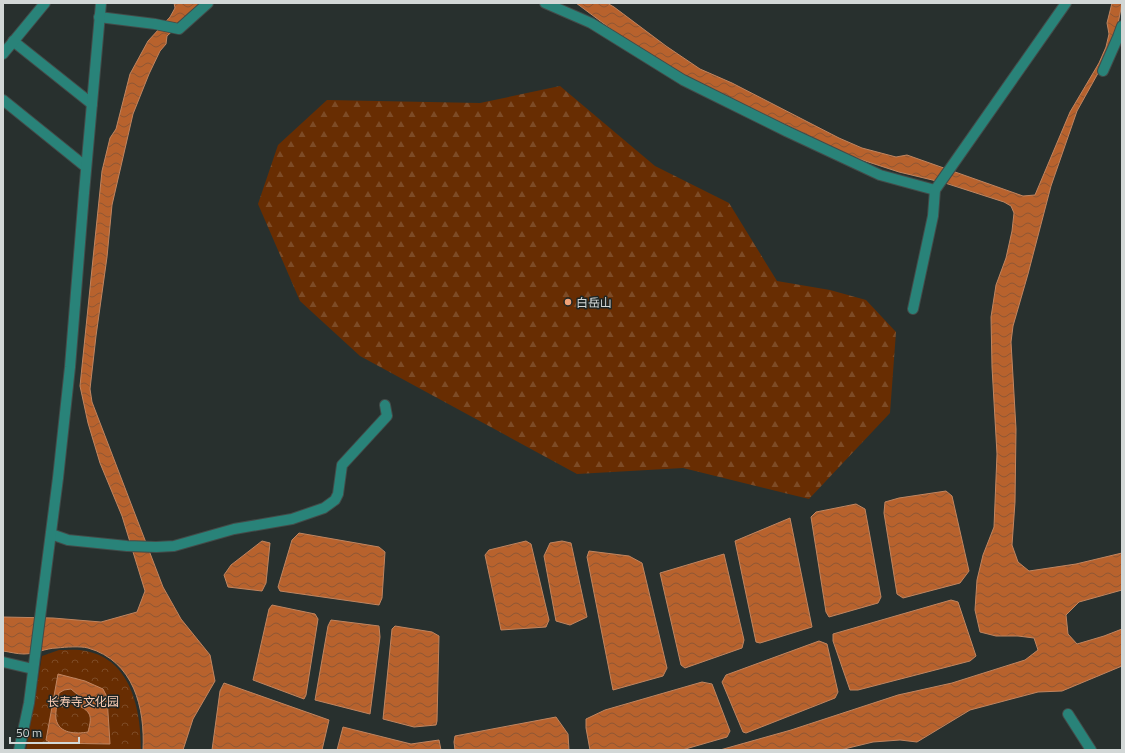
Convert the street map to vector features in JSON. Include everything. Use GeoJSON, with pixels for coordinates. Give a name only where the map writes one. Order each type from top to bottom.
{"type":"FeatureCollection","features":[{"type":"Feature","properties":{"kind":"street"},"geometry":{"type":"LineString","coordinates":[[3,54],[45,3]]}},
{"type":"Feature","properties":{"kind":"street"},"geometry":{"type":"LineString","coordinates":[[19,750],[29,702],[51,534],[70,367],[101,3]]}},
{"type":"Feature","properties":{"kind":"street"},"geometry":{"type":"LineString","coordinates":[[99,17],[155,24],[179,29],[208,3]]}},
{"type":"Feature","properties":{"kind":"street"},"geometry":{"type":"LineString","coordinates":[[544,3],[591,23],[683,80],[880,175],[938,187]]}},
{"type":"Feature","properties":{"kind":"street"},"geometry":{"type":"LineString","coordinates":[[913,308],[938,187],[1066,3]]}},
{"type":"Feature","properties":{"kind":"street"},"geometry":{"type":"LineString","coordinates":[[1103,71],[1122,26]]}},
{"type":"Feature","properties":{"kind":"street"},"geometry":{"type":"LineString","coordinates":[[13,41],[92,104]]}},
{"type":"Feature","properties":{"kind":"street"},"geometry":{"type":"LineString","coordinates":[[3,100],[86,167]]}},
{"type":"Feature","properties":{"kind":"street"},"geometry":{"type":"LineString","coordinates":[[51,534],[68,540],[127,546],[174,546],[234,529],[292,519],[324,508],[335,500],[338,494],[342,465],[387,416],[385,405]]}},
{"type":"Feature","properties":{"kind":"street"},"geometry":{"type":"LineString","coordinates":[[3,662],[33,669]]}},
{"type":"Feature","properties":{"kind":"street"},"geometry":{"type":"LineString","coordinates":[[1068,714],[1092,750]]}},
{"type":"Feature","properties":{"kind":"green space"},"geometry":{"type":"Polygon","coordinates":[[[560,86],[655,166],[729,203],[777,281],[830,290],[866,300],[896,332],[890,413],[809,499],[683,468],[577,474],[360,356],[300,301],[258,204],[278,145],[327,100],[480,103],[560,86]]]}},
{"type":"Feature","properties":{"kind":"green space","name":"长寿寺文化园"},"geometry":{"type":"Polygon","coordinates":[[[59,650],[83,650],[102,656],[114,665],[124,676],[131,689],[136,704],[141,735],[141,750],[26,750],[42,656],[59,650]]]}},
{"type":"Feature","properties":{"kind":"water"},"geometry":{"type":"Polygon","coordinates":[[[174,3],[203,3],[167,36],[166,44],[160,51],[149,74],[133,114],[112,205],[107,257],[90,389],[92,402],[163,587],[181,619],[210,655],[215,681],[193,719],[183,750],[143,750],[142,718],[139,703],[134,688],[126,675],[116,664],[104,654],[85,647],[53,648],[24,654],[3,651],[3,617],[53,618],[101,622],[137,612],[145,591],[122,516],[100,463],[88,423],[80,386],[102,171],[110,138],[116,129],[130,74],[148,41],[170,17],[175,8],[174,3]]]}},
{"type":"Feature","properties":{"kind":"water"},"geometry":{"type":"Polygon","coordinates":[[[576,3],[607,3],[700,69],[732,83],[839,138],[862,148],[896,157],[907,155],[1023,196],[1035,195],[1070,112],[1099,63],[1106,47],[1109,34],[1107,23],[1112,3],[1122,3],[1118,24],[1107,57],[1077,111],[1051,186],[1013,326],[1011,342],[1016,429],[1015,502],[1012,545],[1018,562],[1029,571],[1076,564],[1122,553],[1122,590],[1079,602],[1066,615],[1068,634],[1077,644],[1122,629],[1122,666],[1062,691],[1038,692],[970,710],[917,742],[900,740],[873,742],[840,750],[720,750],[791,730],[898,695],[952,683],[1025,660],[1038,650],[1034,638],[996,636],[980,632],[975,610],[977,580],[983,555],[994,527],[997,454],[991,317],[996,285],[1006,258],[1014,213],[1011,206],[1004,202],[945,183],[899,172],[853,157],[688,78],[638,49],[576,3]]]}},
{"type":"Feature","properties":{"kind":"water"},"geometry":{"type":"Polygon","coordinates":[[[946,491],[952,496],[969,571],[960,583],[903,598],[897,594],[884,513],[885,502],[899,498],[946,491]]]}},
{"type":"Feature","properties":{"kind":"water"},"geometry":{"type":"Polygon","coordinates":[[[856,504],[865,509],[881,597],[878,603],[829,617],[826,612],[811,517],[816,512],[856,504]]]}},
{"type":"Feature","properties":{"kind":"water"},"geometry":{"type":"Polygon","coordinates":[[[790,518],[812,627],[760,643],[756,642],[735,541],[790,518]]]}},
{"type":"Feature","properties":{"kind":"water"},"geometry":{"type":"Polygon","coordinates":[[[299,533],[379,547],[385,552],[382,598],[379,605],[280,591],[278,587],[292,540],[299,533]]]}},
{"type":"Feature","properties":{"kind":"water"},"geometry":{"type":"Polygon","coordinates":[[[262,541],[270,543],[266,583],[262,591],[228,587],[224,575],[231,565],[262,541]]]}},
{"type":"Feature","properties":{"kind":"water"},"geometry":{"type":"Polygon","coordinates":[[[526,541],[531,544],[549,620],[546,627],[501,630],[485,555],[489,550],[526,541]]]}},
{"type":"Feature","properties":{"kind":"water"},"geometry":{"type":"Polygon","coordinates":[[[562,541],[571,543],[587,617],[570,625],[556,621],[544,556],[550,543],[562,541]]]}},
{"type":"Feature","properties":{"kind":"water"},"geometry":{"type":"Polygon","coordinates":[[[589,551],[629,556],[642,563],[667,668],[663,676],[613,690],[587,557],[589,551]]]}},
{"type":"Feature","properties":{"kind":"water"},"geometry":{"type":"Polygon","coordinates":[[[724,554],[744,640],[742,648],[685,668],[681,665],[660,573],[724,554]]]}},
{"type":"Feature","properties":{"kind":"water"},"geometry":{"type":"Polygon","coordinates":[[[951,600],[958,602],[976,656],[970,661],[858,690],[850,690],[833,641],[833,634],[951,600]]]}},
{"type":"Feature","properties":{"kind":"water"},"geometry":{"type":"Polygon","coordinates":[[[272,605],[315,614],[318,619],[306,695],[304,699],[253,680],[269,609],[272,605]]]}},
{"type":"Feature","properties":{"kind":"water"},"geometry":{"type":"Polygon","coordinates":[[[331,620],[379,626],[380,637],[370,714],[315,700],[328,626],[331,620]]]}},
{"type":"Feature","properties":{"kind":"water"},"geometry":{"type":"Polygon","coordinates":[[[395,626],[432,632],[439,636],[436,725],[414,727],[383,719],[392,629],[395,626]]]}},
{"type":"Feature","properties":{"kind":"water"},"geometry":{"type":"Polygon","coordinates":[[[819,641],[827,644],[838,692],[835,698],[746,733],[743,732],[722,682],[726,675],[819,641]]]}},
{"type":"Feature","properties":{"kind":"water"},"geometry":{"type":"Polygon","coordinates":[[[58,674],[85,681],[103,689],[107,697],[110,744],[51,743],[46,740],[58,674]],[[71,689],[64,690],[59,693],[56,719],[58,724],[64,730],[73,733],[88,732],[90,717],[88,712],[81,707],[78,695],[71,689]]]}},
{"type":"Feature","properties":{"kind":"water"},"geometry":{"type":"Polygon","coordinates":[[[702,682],[712,684],[730,731],[727,737],[682,750],[590,750],[586,719],[605,710],[702,682]]]}},
{"type":"Feature","properties":{"kind":"water"},"geometry":{"type":"Polygon","coordinates":[[[224,683],[329,720],[322,750],[212,750],[220,691],[224,683]]]}},
{"type":"Feature","properties":{"kind":"water"},"geometry":{"type":"Polygon","coordinates":[[[556,717],[568,734],[569,750],[455,750],[455,736],[556,717]]]}},
{"type":"Feature","properties":{"kind":"water"},"geometry":{"type":"Polygon","coordinates":[[[343,727],[411,744],[439,740],[441,750],[337,750],[343,727]]]}},
{"type":"Feature","properties":{"kind":"place","name":"白岳山"},"geometry":{"type":"Point","coordinates":[568,302]}}]}
